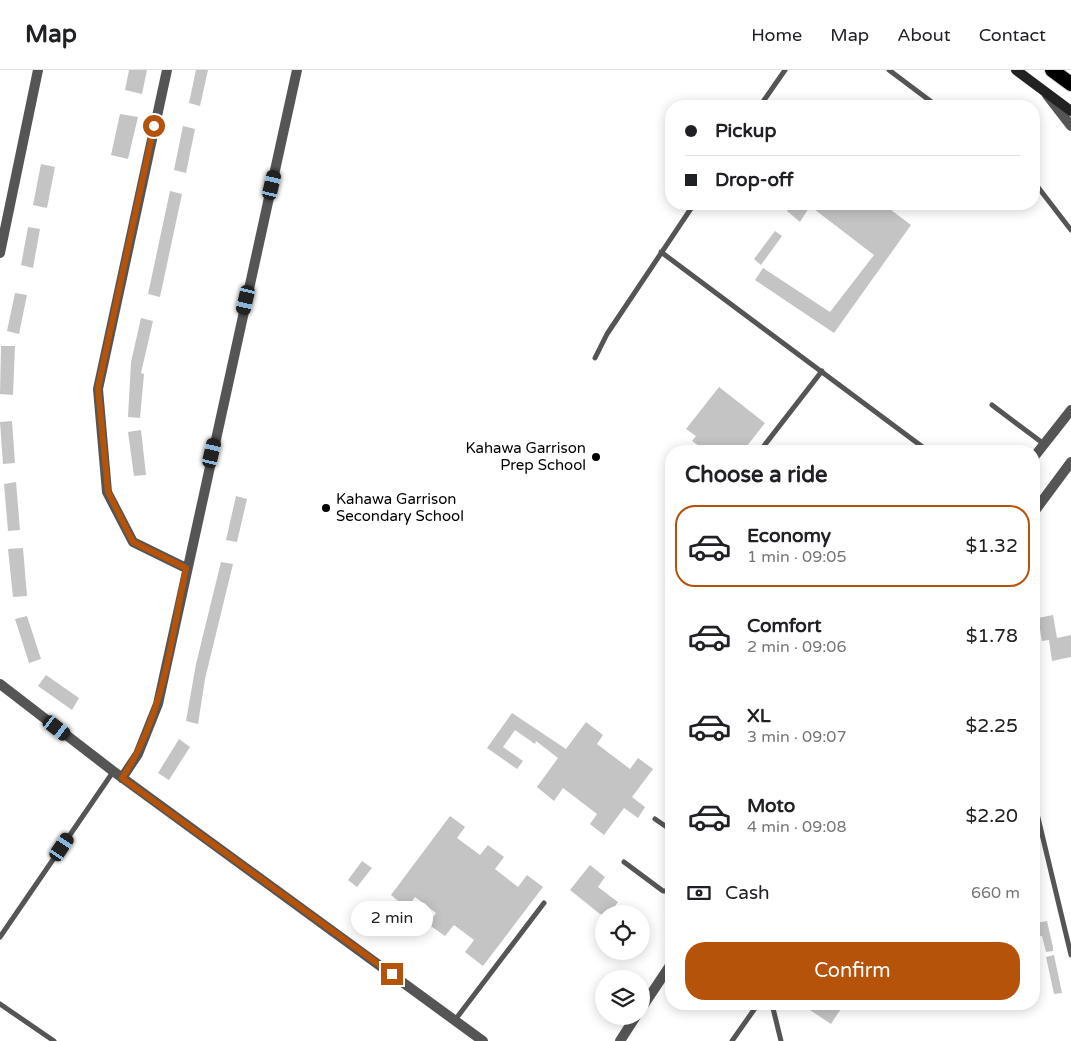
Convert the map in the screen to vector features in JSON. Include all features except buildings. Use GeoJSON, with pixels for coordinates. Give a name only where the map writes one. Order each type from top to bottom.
{"type":"FeatureCollection","features":[{"type":"Feature","properties":{"kind":"highway"},"geometry":{"type":"LineString","coordinates":[[1052,70],[1071,84]]}},
{"type":"Feature","properties":{"kind":"main road"},"geometry":{"type":"LineString","coordinates":[[1016,70],[1071,111]]}},
{"type":"Feature","properties":{"kind":"street"},"geometry":{"type":"LineString","coordinates":[[0,253],[38,70]]}},
{"type":"Feature","properties":{"kind":"street"},"geometry":{"type":"LineString","coordinates":[[167,70],[98,388],[108,492],[133,542],[186,568]]}},
{"type":"Feature","properties":{"kind":"street"},"geometry":{"type":"LineString","coordinates":[[122,778],[138,754],[158,704],[186,568],[297,70]]}},
{"type":"Feature","properties":{"kind":"street"},"geometry":{"type":"LineString","coordinates":[[1043,90],[1071,126]]}},
{"type":"Feature","properties":{"kind":"street"},"geometry":{"type":"LineString","coordinates":[[1040,449],[1071,410]]}},
{"type":"Feature","properties":{"kind":"street"},"geometry":{"type":"LineString","coordinates":[[1040,504],[1071,462]]}},
{"type":"Feature","properties":{"kind":"street"},"geometry":{"type":"LineString","coordinates":[[0,684],[122,778],[483,1041]]}},
{"type":"Feature","properties":{"kind":"street"},"geometry":{"type":"LineString","coordinates":[[650,996],[665,973]]}},
{"type":"Feature","properties":{"kind":"street"},"geometry":{"type":"LineString","coordinates":[[620,1041],[630,1025]]}},
{"type":"Feature","properties":{"kind":"lane"},"geometry":{"type":"LineString","coordinates":[[764,100],[785,70]]}},
{"type":"Feature","properties":{"kind":"lane"},"geometry":{"type":"LineString","coordinates":[[889,70],[929,100]]}},
{"type":"Feature","properties":{"kind":"lane"},"geometry":{"type":"LineString","coordinates":[[1040,190],[1071,230]]}},
{"type":"Feature","properties":{"kind":"lane"},"geometry":{"type":"LineString","coordinates":[[595,358],[607,334],[690,210]]}},
{"type":"Feature","properties":{"kind":"lane"},"geometry":{"type":"LineString","coordinates":[[661,252],[920,445]]}},
{"type":"Feature","properties":{"kind":"lane"},"geometry":{"type":"LineString","coordinates":[[765,445],[822,371]]}},
{"type":"Feature","properties":{"kind":"lane"},"geometry":{"type":"LineString","coordinates":[[992,405],[1044,444]]}},
{"type":"Feature","properties":{"kind":"lane"},"geometry":{"type":"LineString","coordinates":[[0,937],[114,771]]}},
{"type":"Feature","properties":{"kind":"lane"},"geometry":{"type":"LineString","coordinates":[[655,818],[665,826]]}},
{"type":"Feature","properties":{"kind":"lane"},"geometry":{"type":"LineString","coordinates":[[1040,826],[1071,955]]}},
{"type":"Feature","properties":{"kind":"lane"},"geometry":{"type":"LineString","coordinates":[[624,862],[665,891]]}},
{"type":"Feature","properties":{"kind":"lane"},"geometry":{"type":"LineString","coordinates":[[455,1021],[544,903]]}},
{"type":"Feature","properties":{"kind":"lane"},"geometry":{"type":"LineString","coordinates":[[0,1004],[45,1038],[54,1041]]}},
{"type":"Feature","properties":{"kind":"lane"},"geometry":{"type":"LineString","coordinates":[[732,1041],[754,1010]]}},
{"type":"Feature","properties":{"kind":"lane"},"geometry":{"type":"LineString","coordinates":[[773,1010],[781,1041]]}},
{"type":"Feature","properties":{"kind":"place","name":"Kahawa Garrison Prep School"},"geometry":{"type":"Point","coordinates":[596,457]}},
{"type":"Feature","properties":{"kind":"place","name":"Kahawa Garrison Secondary School"},"geometry":{"type":"Point","coordinates":[326,508]}},
{"type":"Feature","properties":{"kind":"route"},"geometry":{"type":"LineString","coordinates":[[154,126],[98,388],[108,492],[133,542],[186,568],[158,704],[138,754],[122,778],[392,974]]}}]}
